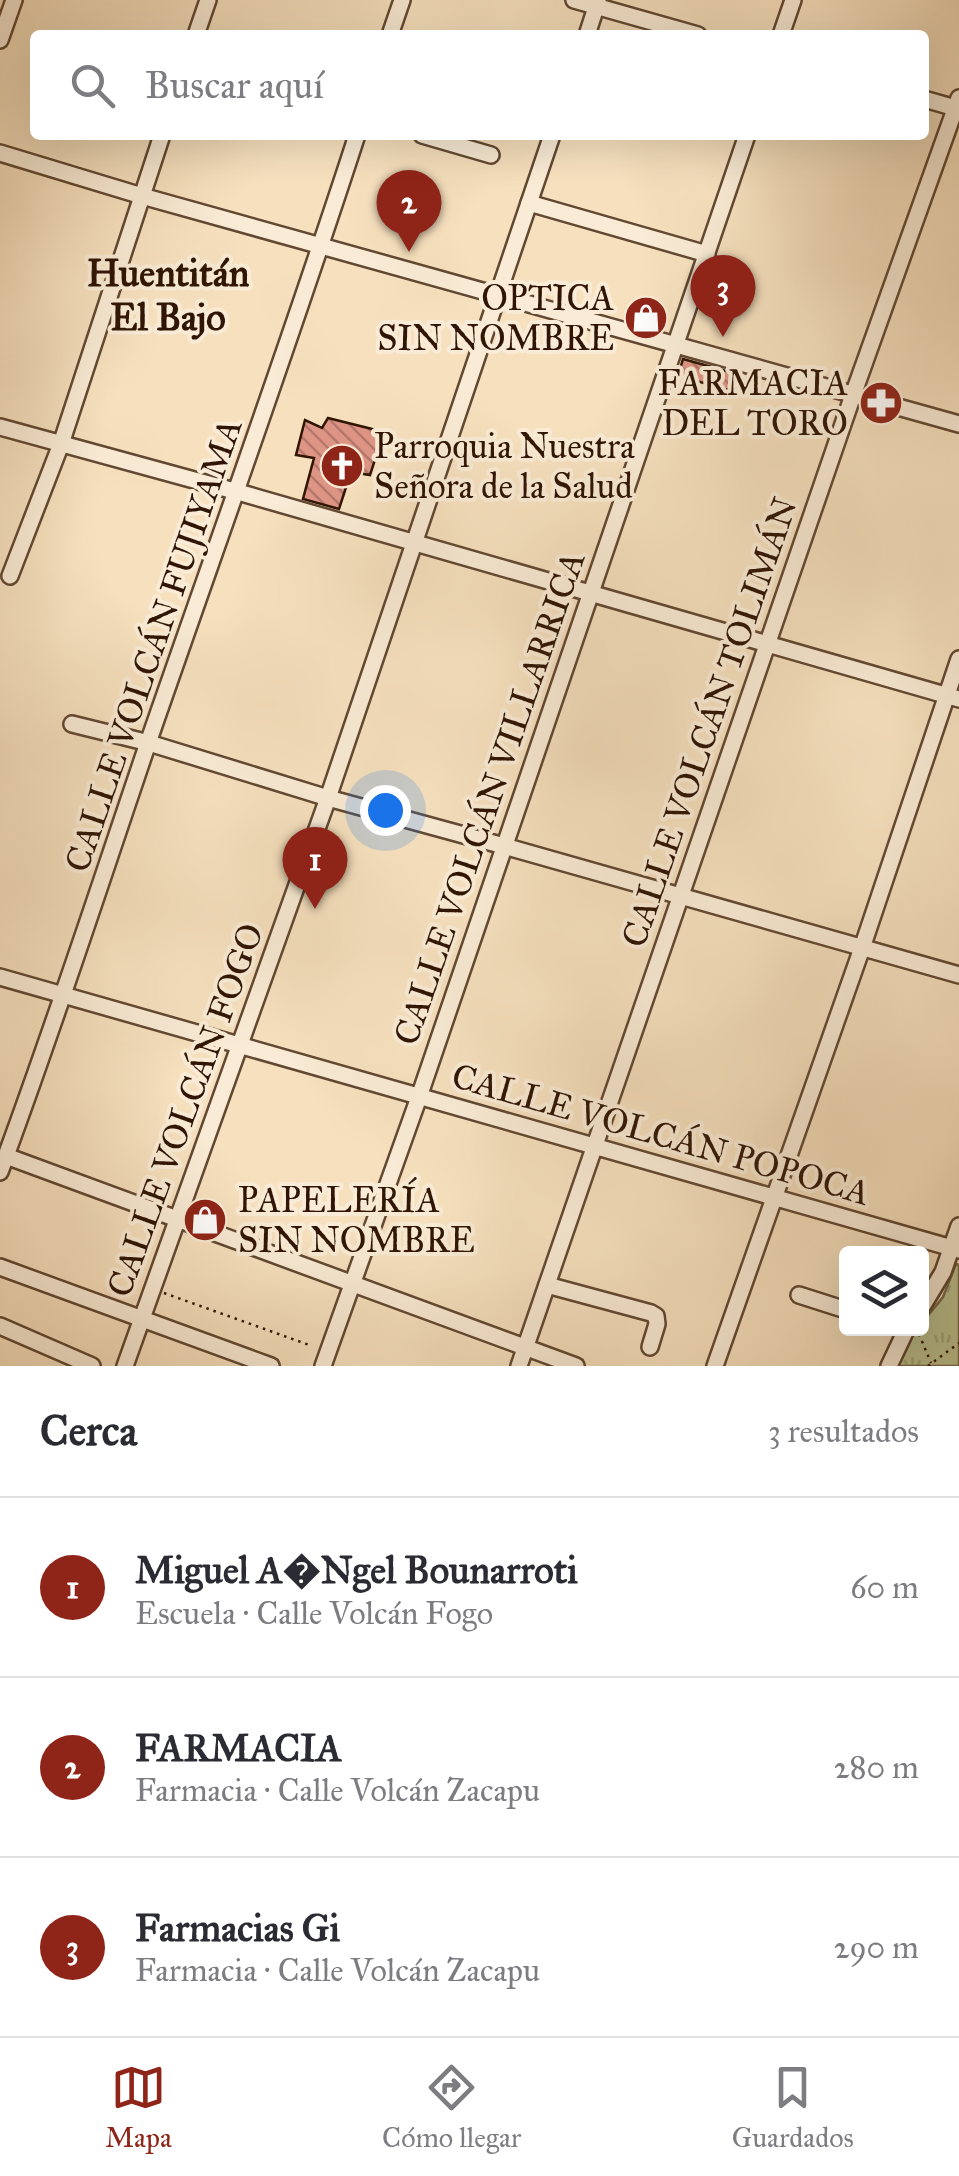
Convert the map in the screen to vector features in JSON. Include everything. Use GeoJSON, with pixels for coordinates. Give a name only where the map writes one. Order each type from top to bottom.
{"type":"FeatureCollection","features":[{"type":"Feature","properties":{"kind":"street"},"geometry":{"type":"LineString","coordinates":[[0,40],[14,0]]}},
{"type":"Feature","properties":{"kind":"street"},"geometry":{"type":"LineString","coordinates":[[198,30],[208,0]]}},
{"type":"Feature","properties":{"kind":"street"},"geometry":{"type":"LineString","coordinates":[[392,30],[402,0]]}},
{"type":"Feature","properties":{"kind":"street"},"geometry":{"type":"LineString","coordinates":[[574,0],[598,3],[682,30]]}},
{"type":"Feature","properties":{"kind":"street"},"geometry":{"type":"LineString","coordinates":[[783,30],[793,0]]}},
{"type":"Feature","properties":{"kind":"street"},"geometry":{"type":"LineString","coordinates":[[589,30],[598,3]]}},
{"type":"Feature","properties":{"kind":"street"},"geometry":{"type":"LineString","coordinates":[[929,100],[958,105]]}},
{"type":"Feature","properties":{"kind":"street","name":"CALLE VOLCÁN TOLIMÁN"},"geometry":{"type":"LineString","coordinates":[[519,1366],[852,395],[958,105]]}},
{"type":"Feature","properties":{"kind":"street"},"geometry":{"type":"LineString","coordinates":[[10,576],[61,444],[160,140]]}},
{"type":"Feature","properties":{"kind":"street","name":"CALLE VOLCÁN FUJIYAMA"},"geometry":{"type":"LineString","coordinates":[[0,1172],[5,1148],[64,996],[238,492],[355,140]]}},
{"type":"Feature","properties":{"kind":"street"},"geometry":{"type":"LineString","coordinates":[[439,140],[491,155]]}},
{"type":"Feature","properties":{"kind":"street","name":"CALLE VOLCÁN FOGO"},"geometry":{"type":"LineString","coordinates":[[125,1366],[328,798],[550,140]]}},
{"type":"Feature","properties":{"kind":"street","name":"CALLE VOLCÁN VILLARRICA"},"geometry":{"type":"LineString","coordinates":[[325,1359],[419,1096],[745,140]]}},
{"type":"Feature","properties":{"kind":"street"},"geometry":{"type":"LineString","coordinates":[[0,153],[959,424]]}},
{"type":"Feature","properties":{"kind":"street"},"geometry":{"type":"LineString","coordinates":[[529,203],[706,254]]}},
{"type":"Feature","properties":{"kind":"street"},"geometry":{"type":"LineString","coordinates":[[0,427],[953,697]]}},
{"type":"Feature","properties":{"kind":"street"},"geometry":{"type":"LineString","coordinates":[[715,1366],[953,697],[959,659]]}},
{"type":"Feature","properties":{"kind":"street"},"geometry":{"type":"LineString","coordinates":[[72,724],[959,975]]}},
{"type":"Feature","properties":{"kind":"street","name":"CALLE VOLCÁN POPOCA"},"geometry":{"type":"LineString","coordinates":[[0,978],[955,1249]]}},
{"type":"Feature","properties":{"kind":"street"},"geometry":{"type":"LineString","coordinates":[[5,1148],[179,1220],[576,1366]]}},
{"type":"Feature","properties":{"kind":"street"},"geometry":{"type":"LineString","coordinates":[[929,1295],[955,1249],[959,1226]]}},
{"type":"Feature","properties":{"kind":"street"},"geometry":{"type":"LineString","coordinates":[[0,1267],[271,1366]]}},
{"type":"Feature","properties":{"kind":"street"},"geometry":{"type":"LineString","coordinates":[[547,1285],[656,1316],[650,1347]]}},
{"type":"Feature","properties":{"kind":"street"},"geometry":{"type":"LineString","coordinates":[[799,1295],[839,1308]]}},
{"type":"Feature","properties":{"kind":"street"},"geometry":{"type":"LineString","coordinates":[[0,1326],[82,1364]]}},
{"type":"Feature","properties":{"kind":"street"},"geometry":{"type":"LineString","coordinates":[[889,1366],[902,1336]]}},
{"type":"Feature","properties":{"kind":"path"},"geometry":{"type":"LineString","coordinates":[[153,1289],[325,1359]]}},
{"type":"Feature","properties":{"kind":"path"},"geometry":{"type":"LineString","coordinates":[[919,1336],[930,1365],[959,1343]]}},
{"type":"Feature","properties":{"kind":"green space"},"geometry":{"type":"Polygon","coordinates":[[[956,1264],[959,1265],[959,1366],[897,1366],[911,1336],[929,1336],[929,1314],[943,1297],[956,1264]]]}},
{"type":"Feature","properties":{"kind":"building"},"geometry":{"type":"Polygon","coordinates":[[[683,359],[733,373],[729,390],[678,376],[683,359]]]}},
{"type":"Feature","properties":{"kind":"building","name":"Parroquia Nuestra Señora de la Salud"},"geometry":{"type":"Polygon","coordinates":[[[328,418],[384,432],[370,475],[351,472],[339,509],[303,499],[314,458],[296,455],[305,420],[322,428],[328,418]]]}},
{"type":"Feature","properties":{"kind":"place","name":"FARMACIA"},"geometry":{"type":"Point","coordinates":[409,252]}},
{"type":"Feature","properties":{"kind":"place","name":"OPTICA SIN NOMBRE"},"geometry":{"type":"Point","coordinates":[646,318]}},
{"type":"Feature","properties":{"kind":"place","name":"Farmacias Gi"},"geometry":{"type":"Point","coordinates":[723,337]}},
{"type":"Feature","properties":{"kind":"place","name":"FARMACIA DEL TORO"},"geometry":{"type":"Point","coordinates":[881,403]}},
{"type":"Feature","properties":{"kind":"place","name":"Parroquia Nuestra Señora de la Salud"},"geometry":{"type":"Point","coordinates":[342,466]}},
{"type":"Feature","properties":{"kind":"place","name":"Miguel A�Ngel Bounarroti"},"geometry":{"type":"Point","coordinates":[315,909]}},
{"type":"Feature","properties":{"kind":"place","name":"PAPELERÍA SIN NOMBRE"},"geometry":{"type":"Point","coordinates":[205,1220]}},
{"type":"Feature","properties":{"kind":"district","name":"Huentitán El Bajo"},"geometry":{"type":"Point","coordinates":[168,295]}}]}
